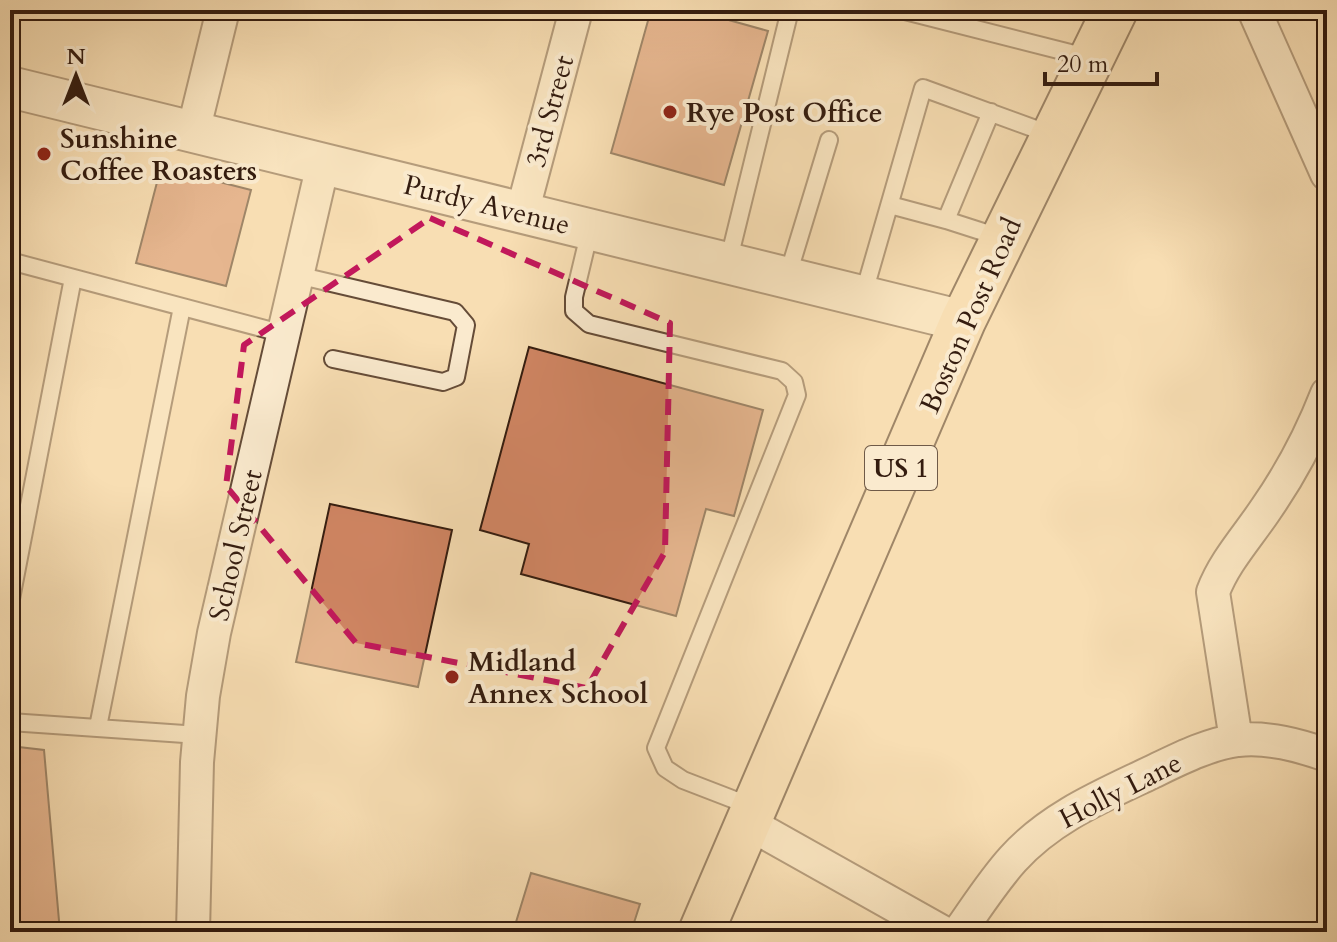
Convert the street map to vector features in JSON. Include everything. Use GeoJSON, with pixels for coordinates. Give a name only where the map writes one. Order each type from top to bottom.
{"type":"FeatureCollection","features":[{"type":"Feature","properties":{"kind":"main road","name":"Boston Post Road"},"geometry":{"type":"LineString","coordinates":[[701,932],[963,321],[1115,10]]}},
{"type":"Feature","properties":{"kind":"street"},"geometry":{"type":"LineString","coordinates":[[193,132],[223,10]]}},
{"type":"Feature","properties":{"kind":"street","name":"3rd Street"},"geometry":{"type":"LineString","coordinates":[[522,213],[576,10]]}},
{"type":"Feature","properties":{"kind":"street"},"geometry":{"type":"LineString","coordinates":[[1254,10],[1327,174]]}},
{"type":"Feature","properties":{"kind":"street","name":"Purdy Avenue"},"geometry":{"type":"LineString","coordinates":[[10,87],[963,321]]}},
{"type":"Feature","properties":{"kind":"street","name":"School Street"},"geometry":{"type":"LineString","coordinates":[[193,932],[199,735],[214,633],[323,164]]}},
{"type":"Feature","properties":{"kind":"street"},"geometry":{"type":"LineString","coordinates":[[1236,740],[1213,592],[1219,575],[1274,498],[1299,456],[1327,394]]}},
{"type":"Feature","properties":{"kind":"street","name":"Holly Lane"},"geometry":{"type":"LineString","coordinates":[[959,932],[1013,859],[1043,831],[1111,791],[1190,754],[1236,740],[1269,740],[1327,755]]}},
{"type":"Feature","properties":{"kind":"street"},"geometry":{"type":"LineString","coordinates":[[752,815],[942,932]]}},
{"type":"Feature","properties":{"kind":"lane"},"geometry":{"type":"LineString","coordinates":[[728,263],[790,10]]}},
{"type":"Feature","properties":{"kind":"lane"},"geometry":{"type":"LineString","coordinates":[[901,10],[1091,58]]}},
{"type":"Feature","properties":{"kind":"lane"},"geometry":{"type":"LineString","coordinates":[[863,296],[923,88],[1054,135]]}},
{"type":"Feature","properties":{"kind":"lane"},"geometry":{"type":"LineString","coordinates":[[946,220],[991,112]]}},
{"type":"Feature","properties":{"kind":"lane"},"geometry":{"type":"LineString","coordinates":[[787,278],[829,140]]}},
{"type":"Feature","properties":{"kind":"lane"},"geometry":{"type":"LineString","coordinates":[[890,205],[1004,238]]}},
{"type":"Feature","properties":{"kind":"lane"},"geometry":{"type":"LineString","coordinates":[[590,229],[574,297],[574,311],[589,324],[782,371],[794,382],[797,395],[656,748],[665,768],[752,815]]}},
{"type":"Feature","properties":{"kind":"lane"},"geometry":{"type":"LineString","coordinates":[[10,261],[284,334]]}},
{"type":"Feature","properties":{"kind":"lane"},"geometry":{"type":"LineString","coordinates":[[297,275],[455,312],[466,325],[456,377],[443,382],[333,359]]}},
{"type":"Feature","properties":{"kind":"lane"},"geometry":{"type":"LineString","coordinates":[[10,604],[73,278]]}},
{"type":"Feature","properties":{"kind":"lane"},"geometry":{"type":"LineString","coordinates":[[98,727],[182,307]]}},
{"type":"Feature","properties":{"kind":"lane"},"geometry":{"type":"LineString","coordinates":[[10,722],[199,735]]}},
{"type":"Feature","properties":{"kind":"highlighted area"},"geometry":{"type":"Polygon","coordinates":[[[430,218],[670,323],[665,552],[587,688],[356,643],[226,486],[244,345],[430,218]]]}},
{"type":"Feature","properties":{"kind":"building"},"geometry":{"type":"Polygon","coordinates":[[[651,10],[693,10],[768,31],[724,185],[611,153],[651,10]]]}},
{"type":"Feature","properties":{"kind":"building"},"geometry":{"type":"Polygon","coordinates":[[[161,167],[251,190],[226,286],[136,263],[161,167]]]}},
{"type":"Feature","properties":{"kind":"building"},"geometry":{"type":"Polygon","coordinates":[[[529,347],[763,410],[734,516],[706,509],[676,616],[521,574],[529,544],[480,530],[529,347]]]}},
{"type":"Feature","properties":{"kind":"building"},"geometry":{"type":"Polygon","coordinates":[[[330,504],[452,530],[418,687],[296,662],[330,504]]]}},
{"type":"Feature","properties":{"kind":"building"},"geometry":{"type":"Polygon","coordinates":[[[10,746],[44,750],[60,932],[10,932],[10,746]]]}},
{"type":"Feature","properties":{"kind":"building"},"geometry":{"type":"Polygon","coordinates":[[[531,873],[640,904],[631,932],[513,932],[531,873]]]}},
{"type":"Feature","properties":{"kind":"place","name":"Rye Post Office"},"geometry":{"type":"Point","coordinates":[670,112]}},
{"type":"Feature","properties":{"kind":"place","name":"Sunshine Coffee Roasters"},"geometry":{"type":"Point","coordinates":[44,154]}},
{"type":"Feature","properties":{"kind":"place","name":"Midland Annex School"},"geometry":{"type":"Point","coordinates":[452,677]}}]}
